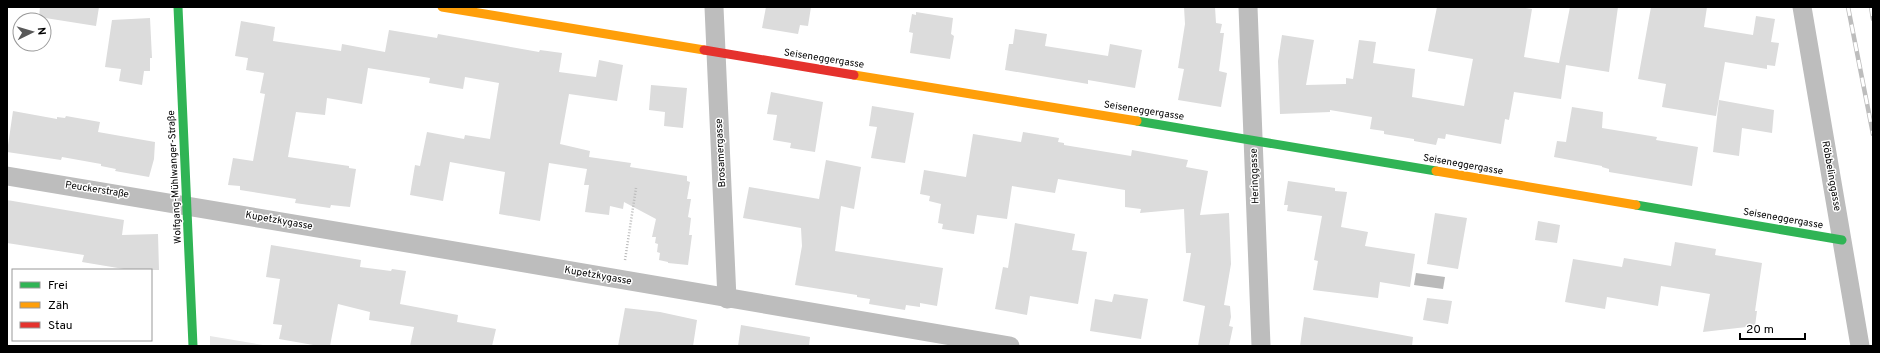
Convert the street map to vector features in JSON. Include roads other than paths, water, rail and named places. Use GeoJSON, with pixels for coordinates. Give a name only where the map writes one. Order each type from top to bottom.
{"type":"FeatureCollection","features":[{"type":"Feature","properties":{"kind":"street","name":"Wolfgang-Mühlwanger-Straße"},"geometry":{"type":"LineString","coordinates":[[178,7],[188,205],[193,346]]}},
{"type":"Feature","properties":{"kind":"street","name":"Seiseneggergasse"},"geometry":{"type":"LineString","coordinates":[[442,7],[1842,240]]}},
{"type":"Feature","properties":{"kind":"street","name":"Brosamergasse"},"geometry":{"type":"LineString","coordinates":[[714,7],[727,299]]}},
{"type":"Feature","properties":{"kind":"street","name":"Heringgasse"},"geometry":{"type":"LineString","coordinates":[[1248,7],[1261,346]]}},
{"type":"Feature","properties":{"kind":"street","name":"Röbbelinggasse"},"geometry":{"type":"LineString","coordinates":[[1802,7],[1860,346]]}},
{"type":"Feature","properties":{"kind":"street","name":"Peuckerstraße"},"geometry":{"type":"LineString","coordinates":[[7,176],[188,205]]}},
{"type":"Feature","properties":{"kind":"street","name":"Kupetzkygasse"},"geometry":{"type":"LineString","coordinates":[[188,205],[622,281],[1010,346]]}},
{"type":"Feature","properties":{"kind":"railway"},"geometry":{"type":"LineString","coordinates":[[1848,7],[1873,134]]}},
{"type":"Feature","properties":{"kind":"railway"},"geometry":{"type":"LineString","coordinates":[[1871,7],[1873,19]]}}]}
